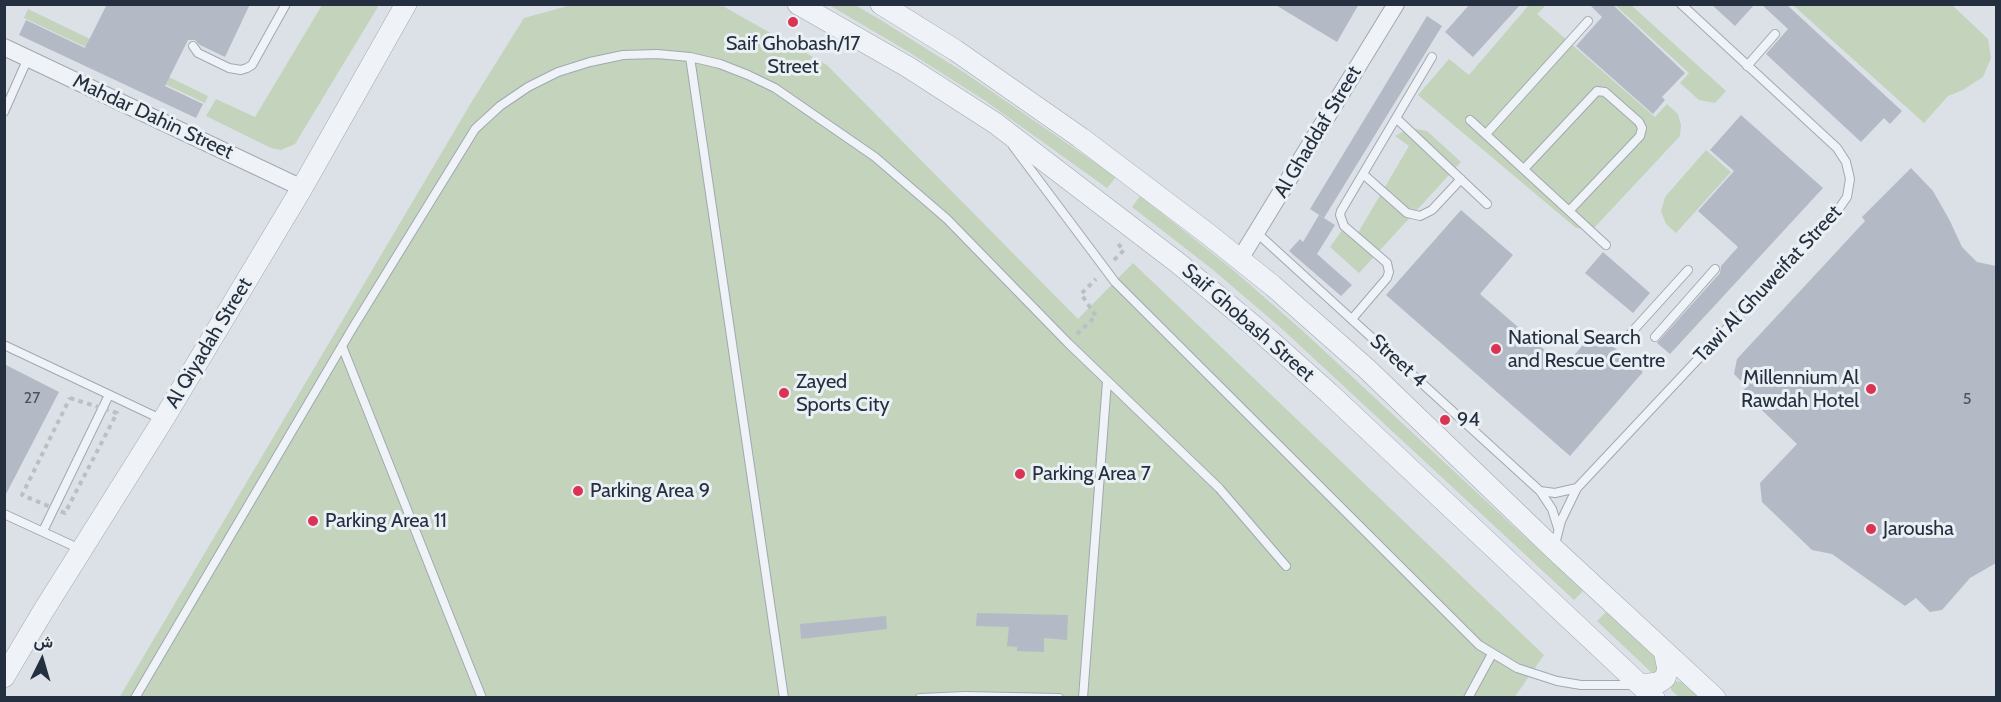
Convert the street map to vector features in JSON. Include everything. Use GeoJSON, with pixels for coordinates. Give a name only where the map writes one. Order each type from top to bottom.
{"type":"FeatureCollection","features":[{"type":"Feature","properties":{"kind":"street","name":"Al Qiyadah Street"},"geometry":{"type":"LineString","coordinates":[[4,677],[163,420],[302,188],[406,4]]}},
{"type":"Feature","properties":{"kind":"street","name":"Saif Ghobash Street"},"geometry":{"type":"LineString","coordinates":[[798,4],[908,67],[995,123],[1178,263],[1292,359],[1647,691]]}},
{"type":"Feature","properties":{"kind":"street"},"geometry":{"type":"LineString","coordinates":[[881,4],[955,50],[1081,138],[1240,259],[1305,313],[1556,539],[1664,651],[1715,698]]}},
{"type":"Feature","properties":{"kind":"street","name":"Al Ghaddaf Street"},"geometry":{"type":"LineString","coordinates":[[1240,259],[1396,4]]}},
{"type":"Feature","properties":{"kind":"street","name":"Mahdar Dahin Street"},"geometry":{"type":"LineString","coordinates":[[4,47],[302,188]]}},
{"type":"Feature","properties":{"kind":"street"},"geometry":{"type":"LineString","coordinates":[[1647,691],[1665,678],[1668,669],[1664,651]]}},
{"type":"Feature","properties":{"kind":"lane"},"geometry":{"type":"LineString","coordinates":[[193,46],[198,53],[229,68],[241,70],[247,68],[252,65],[286,4]]}},
{"type":"Feature","properties":{"kind":"lane","name":"Tawi Al Ghuweifat Street"},"geometry":{"type":"LineString","coordinates":[[1556,539],[1577,489],[1838,210],[1847,197],[1850,179],[1846,162],[1836,148],[1681,4]]}},
{"type":"Feature","properties":{"kind":"lane"},"geometry":{"type":"LineString","coordinates":[[1485,134],[1588,21]]}},
{"type":"Feature","properties":{"kind":"lane"},"geometry":{"type":"LineString","coordinates":[[1747,66],[1775,34]]}},
{"type":"Feature","properties":{"kind":"lane"},"geometry":{"type":"LineString","coordinates":[[135,698],[342,346],[476,129],[500,106],[538,82],[558,72],[623,55],[657,54],[690,57],[739,71],[775,88],[875,157],[947,219],[1107,381],[1219,488],[1286,566]]}},
{"type":"Feature","properties":{"kind":"lane"},"geometry":{"type":"LineString","coordinates":[[690,57],[784,698]]}},
{"type":"Feature","properties":{"kind":"lane"},"geometry":{"type":"LineString","coordinates":[[1352,319],[1387,278],[1389,272],[1387,263],[1344,226],[1340,215],[1343,206],[1432,57]]}},
{"type":"Feature","properties":{"kind":"lane"},"geometry":{"type":"LineString","coordinates":[[5,108],[28,58]]}},
{"type":"Feature","properties":{"kind":"lane"},"geometry":{"type":"LineString","coordinates":[[1524,169],[1597,91],[1605,92],[1639,122],[1642,128],[1640,136],[1569,211]]}},
{"type":"Feature","properties":{"kind":"lane"},"geometry":{"type":"LineString","coordinates":[[1396,118],[1487,204]]}},
{"type":"Feature","properties":{"kind":"lane"},"geometry":{"type":"LineString","coordinates":[[1470,120],[1606,245]]}},
{"type":"Feature","properties":{"kind":"lane"},"geometry":{"type":"LineString","coordinates":[[995,123],[1114,282],[1468,635],[1492,654],[1517,668],[1557,681],[1647,691]]}},
{"type":"Feature","properties":{"kind":"lane"},"geometry":{"type":"LineString","coordinates":[[1363,174],[1407,213],[1420,216],[1432,210],[1461,179]]}},
{"type":"Feature","properties":{"kind":"lane","name":"Street 4"},"geometry":{"type":"LineString","coordinates":[[1257,232],[1540,491],[1552,509],[1556,539]]}},
{"type":"Feature","properties":{"kind":"lane"},"geometry":{"type":"LineString","coordinates":[[1655,337],[1715,269]]}},
{"type":"Feature","properties":{"kind":"lane"},"geometry":{"type":"LineString","coordinates":[[1630,334],[1688,270]]}},
{"type":"Feature","properties":{"kind":"lane"},"geometry":{"type":"LineString","coordinates":[[4,345],[163,420]]}},
{"type":"Feature","properties":{"kind":"lane"},"geometry":{"type":"LineString","coordinates":[[342,346],[482,698]]}},
{"type":"Feature","properties":{"kind":"lane"},"geometry":{"type":"LineString","coordinates":[[1083,698],[1107,381]]}},
{"type":"Feature","properties":{"kind":"lane"},"geometry":{"type":"LineString","coordinates":[[43,531],[109,395]]}},
{"type":"Feature","properties":{"kind":"lane"},"geometry":{"type":"LineString","coordinates":[[1540,491],[1555,493],[1577,489]]}},
{"type":"Feature","properties":{"kind":"lane"},"geometry":{"type":"LineString","coordinates":[[4,513],[82,550]]}},
{"type":"Feature","properties":{"kind":"lane"},"geometry":{"type":"LineString","coordinates":[[1468,698],[1492,654]]}},
{"type":"Feature","properties":{"kind":"lane"},"geometry":{"type":"LineString","coordinates":[[920,698],[964,696],[1059,698]]}},
{"type":"Feature","properties":{"kind":"green space","name":"Zayed Sports City"},"geometry":{"type":"Polygon","coordinates":[[[575,4],[721,5],[827,65],[1078,319],[1133,263],[1544,655],[1514,698],[119,698],[471,103],[524,18],[575,4]]]}},
{"type":"Feature","properties":{"kind":"green space"},"geometry":{"type":"Polygon","coordinates":[[[322,5],[379,5],[295,144],[281,150],[271,148],[206,116],[216,99],[255,117],[322,5]]]}},
{"type":"Feature","properties":{"kind":"green space"},"geometry":{"type":"Polygon","coordinates":[[[829,5],[855,5],[879,19],[965,73],[1116,177],[1107,188],[984,100],[829,5]]]}},
{"type":"Feature","properties":{"kind":"green space"},"geometry":{"type":"Polygon","coordinates":[[[1529,5],[1546,5],[1537,14],[1655,117],[1667,104],[1678,114],[1681,125],[1680,136],[1595,227],[1576,228],[1418,95],[1449,59],[1469,75],[1529,5]]]}},
{"type":"Feature","properties":{"kind":"green space"},"geometry":{"type":"Polygon","coordinates":[[[1615,5],[1631,5],[1726,91],[1715,103],[1699,100],[1680,83],[1689,73],[1615,5]]]}},
{"type":"Feature","properties":{"kind":"green space"},"geometry":{"type":"Polygon","coordinates":[[[1793,5],[1952,5],[1988,39],[1991,58],[1983,77],[1963,90],[1948,96],[1924,123],[1793,5]]]}},
{"type":"Feature","properties":{"kind":"green space"},"geometry":{"type":"Polygon","coordinates":[[[28,9],[208,96],[205,103],[24,18],[28,9]]]}},
{"type":"Feature","properties":{"kind":"green space"},"geometry":{"type":"Polygon","coordinates":[[[1410,128],[1427,131],[1461,162],[1359,273],[1330,247],[1343,229],[1355,238],[1409,146],[1395,136],[1410,128]]]}},
{"type":"Feature","properties":{"kind":"green space"},"geometry":{"type":"Polygon","coordinates":[[[1706,150],[1731,172],[1676,233],[1666,224],[1661,211],[1665,197],[1706,150]]]}},
{"type":"Feature","properties":{"kind":"green space"},"geometry":{"type":"Polygon","coordinates":[[[1140,196],[1232,269],[1304,332],[1583,591],[1574,600],[1281,328],[1212,269],[1132,207],[1140,196]]]}},
{"type":"Feature","properties":{"kind":"green space"},"geometry":{"type":"Polygon","coordinates":[[[1606,612],[1659,661],[1662,667],[1655,673],[1651,672],[1597,621],[1606,612]]]}},
{"type":"Feature","properties":{"kind":"green space"},"geometry":{"type":"Polygon","coordinates":[[[1675,681],[1682,682],[1698,697],[1679,697],[1671,690],[1675,681]]]}},
{"type":"Feature","properties":{"kind":"building"},"geometry":{"type":"Polygon","coordinates":[[[107,4],[250,4],[225,57],[200,45],[195,40],[188,40],[165,86],[203,104],[196,118],[19,35],[26,20],[85,48],[107,4]]]}},
{"type":"Feature","properties":{"kind":"building"},"geometry":{"type":"Polygon","coordinates":[[[1274,4],[1359,4],[1337,42],[1274,4]]]}},
{"type":"Feature","properties":{"kind":"building"},"geometry":{"type":"Polygon","coordinates":[[[1470,4],[1521,4],[1473,57],[1445,32],[1470,4]]]}},
{"type":"Feature","properties":{"kind":"building"},"geometry":{"type":"Polygon","coordinates":[[[1589,4],[1612,4],[1685,73],[1662,97],[1665,100],[1653,114],[1576,46],[1602,17],[1589,4]]]}},
{"type":"Feature","properties":{"kind":"building"},"geometry":{"type":"Polygon","coordinates":[[[1711,4],[1755,4],[1735,26],[1711,4]]]}},
{"type":"Feature","properties":{"kind":"building"},"geometry":{"type":"Polygon","coordinates":[[[1761,4],[1786,4],[1902,111],[1890,124],[1884,118],[1861,142],[1766,54],[1788,29],[1761,4]]]}},
{"type":"Feature","properties":{"kind":"building"},"geometry":{"type":"Polygon","coordinates":[[[1427,16],[1442,26],[1324,218],[1310,209],[1427,16]]]}},
{"type":"Feature","properties":{"kind":"building"},"geometry":{"type":"Polygon","coordinates":[[[1741,115],[1823,188],[1670,354],[1657,343],[1720,273],[1721,266],[1738,247],[1698,211],[1734,171],[1710,150],[1741,115]]]}},
{"type":"Feature","properties":{"kind":"building","name":"Millennium Al Rawdah Hotel"},"geometry":{"type":"Polygon","coordinates":[[[1911,168],[1933,191],[1962,247],[1977,262],[1996,266],[1996,563],[1970,578],[1942,610],[1930,612],[1916,598],[1905,606],[1832,554],[1812,550],[1762,502],[1760,483],[1797,444],[1742,391],[1747,387],[1734,374],[1737,359],[1865,221],[1862,217],[1911,168]]]}},
{"type":"Feature","properties":{"kind":"building","name":"National Search and Rescue Centre"},"geometry":{"type":"Polygon","coordinates":[[[1461,210],[1513,255],[1480,294],[1564,367],[1595,331],[1643,372],[1570,456],[1386,295],[1461,210]]]}},
{"type":"Feature","properties":{"kind":"building"},"geometry":{"type":"Polygon","coordinates":[[[1319,215],[1335,225],[1317,254],[1352,285],[1341,296],[1289,251],[1300,239],[1303,242],[1319,215]]]}},
{"type":"Feature","properties":{"kind":"building"},"geometry":{"type":"Polygon","coordinates":[[[1603,252],[1650,293],[1633,313],[1585,273],[1603,252]]]}},
{"type":"Feature","properties":{"kind":"building"},"geometry":{"type":"Polygon","coordinates":[[[4,364],[59,392],[4,498],[4,364]]]}},
{"type":"Feature","properties":{"kind":"building"},"geometry":{"type":"Polygon","coordinates":[[[977,613],[1068,615],[1067,640],[1044,638],[1044,652],[1017,651],[1017,647],[1007,646],[1009,627],[976,626],[977,613]]]}},
{"type":"Feature","properties":{"kind":"building"},"geometry":{"type":"Polygon","coordinates":[[[886,616],[887,629],[801,639],[800,624],[886,616]]]}},
{"type":"Feature","properties":{"kind":"place","name":"Saif Ghobash/17 Street"},"geometry":{"type":"Point","coordinates":[793,22]}},
{"type":"Feature","properties":{"kind":"place","name":"National Search and Rescue Centre"},"geometry":{"type":"Point","coordinates":[1496,349]}},
{"type":"Feature","properties":{"kind":"place","name":"Millennium Al Rawdah Hotel"},"geometry":{"type":"Point","coordinates":[1871,389]}},
{"type":"Feature","properties":{"kind":"place","name":"Zayed Sports City"},"geometry":{"type":"Point","coordinates":[784,393]}},
{"type":"Feature","properties":{"kind":"place","name":"94"},"geometry":{"type":"Point","coordinates":[1445,420]}},
{"type":"Feature","properties":{"kind":"place","name":"Parking Area 7"},"geometry":{"type":"Point","coordinates":[1020,474]}},
{"type":"Feature","properties":{"kind":"place","name":"Parking Area 9"},"geometry":{"type":"Point","coordinates":[578,491]}},
{"type":"Feature","properties":{"kind":"place","name":"Parking Area 11"},"geometry":{"type":"Point","coordinates":[313,521]}},
{"type":"Feature","properties":{"kind":"place","name":"Jarousha"},"geometry":{"type":"Point","coordinates":[1871,529]}}]}
